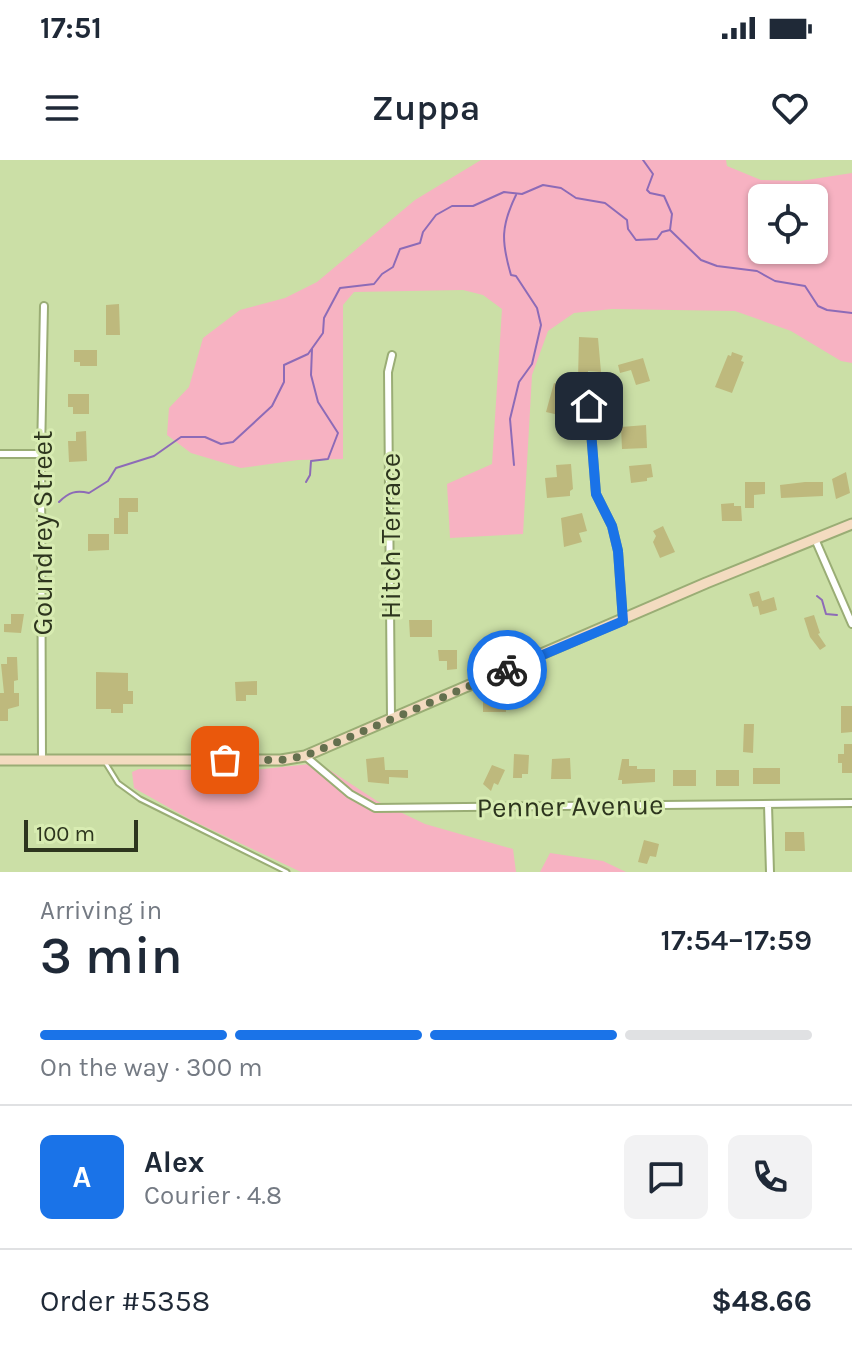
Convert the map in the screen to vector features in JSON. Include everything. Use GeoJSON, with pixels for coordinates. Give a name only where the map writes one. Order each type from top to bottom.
{"type":"FeatureCollection","features":[{"type":"Feature","properties":{"kind":"main road"},"geometry":{"type":"LineString","coordinates":[[0,760],[281,760],[305,756],[852,524]]}},
{"type":"Feature","properties":{"kind":"street","name":"Goundrey Street"},"geometry":{"type":"LineString","coordinates":[[42,760],[44,306]]}},
{"type":"Feature","properties":{"kind":"street","name":"Hitch Terrace"},"geometry":{"type":"LineString","coordinates":[[391,718],[388,372],[392,355]]}},
{"type":"Feature","properties":{"kind":"street"},"geometry":{"type":"LineString","coordinates":[[589,406],[596,494],[612,526],[618,551],[623,621]]}},
{"type":"Feature","properties":{"kind":"street"},"geometry":{"type":"LineString","coordinates":[[0,454],[41,454]]}},
{"type":"Feature","properties":{"kind":"street"},"geometry":{"type":"LineString","coordinates":[[815,539],[852,624]]}},
{"type":"Feature","properties":{"kind":"street","name":"Penner Avenue"},"geometry":{"type":"LineString","coordinates":[[305,756],[340,787],[375,808],[852,803]]}},
{"type":"Feature","properties":{"kind":"street"},"geometry":{"type":"LineString","coordinates":[[768,805],[770,872]]}},
{"type":"Feature","properties":{"kind":"lane"},"geometry":{"type":"LineString","coordinates":[[104,760],[118,783],[140,799],[287,872]]}},
{"type":"Feature","properties":{"kind":"shaded area"},"geometry":{"type":"Polygon","coordinates":[[[481,160],[726,160],[727,166],[761,180],[800,181],[852,173],[852,363],[841,361],[791,331],[735,311],[612,309],[574,313],[548,331],[532,375],[523,534],[450,538],[447,484],[492,464],[502,309],[483,295],[463,290],[354,292],[343,305],[343,459],[298,460],[241,468],[191,453],[167,435],[169,408],[189,387],[203,338],[240,310],[285,298],[317,282],[415,200],[481,160]]]}},
{"type":"Feature","properties":{"kind":"shaded area"},"geometry":{"type":"Polygon","coordinates":[[[319,763],[377,801],[425,824],[513,849],[516,872],[301,872],[191,820],[134,788],[132,772],[139,769],[246,771],[319,763]]]}},
{"type":"Feature","properties":{"kind":"shaded area"},"geometry":{"type":"Polygon","coordinates":[[[550,853],[603,861],[626,872],[540,872],[550,853]]]}},
{"type":"Feature","properties":{"kind":"building"},"geometry":{"type":"Polygon","coordinates":[[[119,304],[120,335],[106,335],[106,305],[119,304]]]}},
{"type":"Feature","properties":{"kind":"building"},"geometry":{"type":"Polygon","coordinates":[[[579,337],[598,338],[601,372],[588,371],[588,379],[578,379],[579,337]]]}},
{"type":"Feature","properties":{"kind":"building"},"geometry":{"type":"Polygon","coordinates":[[[74,350],[97,350],[97,366],[80,366],[80,362],[74,362],[74,350]]]}},
{"type":"Feature","properties":{"kind":"building"},"geometry":{"type":"Polygon","coordinates":[[[732,352],[743,356],[741,361],[744,362],[732,393],[715,387],[732,352]]]}},
{"type":"Feature","properties":{"kind":"building"},"geometry":{"type":"Polygon","coordinates":[[[643,358],[650,381],[636,385],[631,370],[620,373],[618,365],[643,358]]]}},
{"type":"Feature","properties":{"kind":"building"},"geometry":{"type":"Polygon","coordinates":[[[554,383],[570,388],[563,416],[546,412],[554,383]]]}},
{"type":"Feature","properties":{"kind":"building"},"geometry":{"type":"Polygon","coordinates":[[[68,394],[89,394],[89,414],[73,414],[73,407],[68,407],[68,394]]]}},
{"type":"Feature","properties":{"kind":"building"},"geometry":{"type":"Polygon","coordinates":[[[646,425],[647,448],[622,449],[621,427],[646,425]]]}},
{"type":"Feature","properties":{"kind":"building"},"geometry":{"type":"Polygon","coordinates":[[[86,431],[87,461],[69,462],[68,441],[76,441],[76,432],[86,431]]]}},
{"type":"Feature","properties":{"kind":"building"},"geometry":{"type":"Polygon","coordinates":[[[571,464],[573,489],[570,496],[547,498],[545,478],[557,477],[556,465],[571,464]]]}},
{"type":"Feature","properties":{"kind":"building"},"geometry":{"type":"Polygon","coordinates":[[[651,464],[653,477],[631,483],[629,466],[651,464]]]}},
{"type":"Feature","properties":{"kind":"building"},"geometry":{"type":"Polygon","coordinates":[[[846,472],[850,493],[836,499],[832,479],[846,472]]]}},
{"type":"Feature","properties":{"kind":"building"},"geometry":{"type":"Polygon","coordinates":[[[745,482],[765,482],[765,494],[754,495],[754,508],[745,508],[745,482]]]}},
{"type":"Feature","properties":{"kind":"building"},"geometry":{"type":"Polygon","coordinates":[[[823,482],[823,496],[781,498],[780,485],[823,482]]]}},
{"type":"Feature","properties":{"kind":"building"},"geometry":{"type":"Polygon","coordinates":[[[119,498],[138,498],[138,512],[128,512],[128,534],[114,534],[114,518],[119,518],[119,498]]]}},
{"type":"Feature","properties":{"kind":"building"},"geometry":{"type":"Polygon","coordinates":[[[734,503],[734,506],[741,506],[742,521],[722,521],[721,504],[734,503]]]}},
{"type":"Feature","properties":{"kind":"building"},"geometry":{"type":"Polygon","coordinates":[[[582,513],[587,531],[579,533],[582,542],[564,547],[561,518],[582,513]]]}},
{"type":"Feature","properties":{"kind":"building"},"geometry":{"type":"Polygon","coordinates":[[[663,526],[675,552],[660,558],[653,542],[656,536],[653,531],[663,526]]]}},
{"type":"Feature","properties":{"kind":"building"},"geometry":{"type":"Polygon","coordinates":[[[88,534],[109,534],[109,550],[88,551],[88,534]]]}},
{"type":"Feature","properties":{"kind":"building"},"geometry":{"type":"Polygon","coordinates":[[[759,591],[762,601],[774,597],[777,610],[760,615],[758,606],[753,607],[749,594],[759,591]]]}},
{"type":"Feature","properties":{"kind":"building"},"geometry":{"type":"Polygon","coordinates":[[[11,614],[24,614],[21,633],[4,632],[4,624],[11,624],[11,614]]]}},
{"type":"Feature","properties":{"kind":"building"},"geometry":{"type":"Polygon","coordinates":[[[814,615],[818,634],[826,646],[820,650],[810,637],[804,618],[814,615]]]}},
{"type":"Feature","properties":{"kind":"building"},"geometry":{"type":"Polygon","coordinates":[[[409,620],[432,620],[432,637],[410,637],[409,620]]]}},
{"type":"Feature","properties":{"kind":"building"},"geometry":{"type":"Polygon","coordinates":[[[438,650],[457,650],[457,669],[447,670],[447,661],[439,661],[438,650]]]}},
{"type":"Feature","properties":{"kind":"building"},"geometry":{"type":"Polygon","coordinates":[[[7,657],[17,657],[18,680],[14,681],[14,693],[19,693],[19,706],[8,709],[8,721],[0,721],[0,693],[4,693],[1,664],[7,664],[7,657]]]}},
{"type":"Feature","properties":{"kind":"building"},"geometry":{"type":"Polygon","coordinates":[[[96,672],[128,673],[128,691],[133,691],[133,704],[123,704],[123,713],[96,709],[96,672]]]}},
{"type":"Feature","properties":{"kind":"building"},"geometry":{"type":"Polygon","coordinates":[[[257,681],[257,695],[246,695],[246,701],[236,701],[235,682],[257,681]]]}},
{"type":"Feature","properties":{"kind":"building"},"geometry":{"type":"Polygon","coordinates":[[[483,697],[506,698],[506,712],[483,712],[483,697]]]}},
{"type":"Feature","properties":{"kind":"building"},"geometry":{"type":"Polygon","coordinates":[[[841,706],[852,706],[852,732],[841,733],[841,706]]]}},
{"type":"Feature","properties":{"kind":"building"},"geometry":{"type":"Polygon","coordinates":[[[744,724],[754,724],[753,753],[743,752],[744,724]]]}},
{"type":"Feature","properties":{"kind":"building"},"geometry":{"type":"Polygon","coordinates":[[[844,744],[852,744],[852,773],[842,773],[842,763],[838,763],[838,754],[844,754],[844,744]]]}},
{"type":"Feature","properties":{"kind":"building"},"geometry":{"type":"Polygon","coordinates":[[[514,754],[529,755],[528,774],[522,774],[522,778],[513,778],[514,754]]]}},
{"type":"Feature","properties":{"kind":"building"},"geometry":{"type":"Polygon","coordinates":[[[384,757],[385,770],[408,770],[408,778],[389,777],[389,784],[368,782],[366,759],[384,757]]]}},
{"type":"Feature","properties":{"kind":"building"},"geometry":{"type":"Polygon","coordinates":[[[570,758],[571,779],[551,779],[552,759],[570,758]]]}},
{"type":"Feature","properties":{"kind":"building"},"geometry":{"type":"Polygon","coordinates":[[[622,759],[629,759],[629,766],[637,766],[637,769],[655,769],[655,782],[622,784],[622,780],[618,780],[622,759]]]}},
{"type":"Feature","properties":{"kind":"building"},"geometry":{"type":"Polygon","coordinates":[[[492,765],[505,770],[498,785],[494,783],[491,791],[483,784],[492,765]]]}},
{"type":"Feature","properties":{"kind":"building"},"geometry":{"type":"Polygon","coordinates":[[[753,768],[780,768],[780,784],[753,784],[753,768]]]}},
{"type":"Feature","properties":{"kind":"building"},"geometry":{"type":"Polygon","coordinates":[[[673,770],[696,770],[696,786],[673,786],[673,770]]]}},
{"type":"Feature","properties":{"kind":"building"},"geometry":{"type":"Polygon","coordinates":[[[716,770],[739,770],[739,786],[716,786],[716,770]]]}},
{"type":"Feature","properties":{"kind":"building"},"geometry":{"type":"Polygon","coordinates":[[[785,832],[804,832],[805,851],[785,851],[785,832]]]}},
{"type":"Feature","properties":{"kind":"building"},"geometry":{"type":"Polygon","coordinates":[[[644,840],[659,844],[656,857],[650,856],[647,864],[638,862],[644,840]]]}},
{"type":"Feature","properties":{"kind":"waterway"},"geometry":{"type":"LineString","coordinates":[[643,160],[653,174],[647,190],[664,196],[672,214],[670,230],[701,260],[717,266],[757,271],[775,281],[805,286],[818,306],[852,313]]}},
{"type":"Feature","properties":{"kind":"waterway"},"geometry":{"type":"LineString","coordinates":[[59,502],[73,493],[89,493],[108,481],[116,468],[154,456],[181,437],[205,437],[221,444],[233,442],[272,406],[284,382],[284,365],[308,354],[323,333],[324,318],[340,288],[374,284],[393,267],[400,249],[420,243],[423,232],[436,215],[452,206],[473,206],[504,192],[522,194],[543,185],[561,188],[576,198],[605,203],[627,220],[628,229],[636,240],[657,239],[662,232],[670,230]]}},
{"type":"Feature","properties":{"kind":"waterway"},"geometry":{"type":"LineString","coordinates":[[514,465],[510,419],[519,382],[532,364],[541,325],[537,308],[516,276],[511,275],[505,253],[505,225],[516,195]]}},
{"type":"Feature","properties":{"kind":"waterway"},"geometry":{"type":"LineString","coordinates":[[306,482],[311,461],[328,459],[338,433],[318,402],[311,375],[312,349]]}},
{"type":"Feature","properties":{"kind":"waterway"},"geometry":{"type":"LineString","coordinates":[[817,596],[822,600],[826,614],[837,615]]}},
{"type":"Feature","properties":{"kind":"way so far"},"geometry":{"type":"LineString","coordinates":[[225,760],[281,760],[305,756],[507,670]]}},
{"type":"Feature","properties":{"kind":"route"},"geometry":{"type":"LineString","coordinates":[[507,670],[623,621],[618,551],[612,526],[596,494],[589,406]]}}]}
